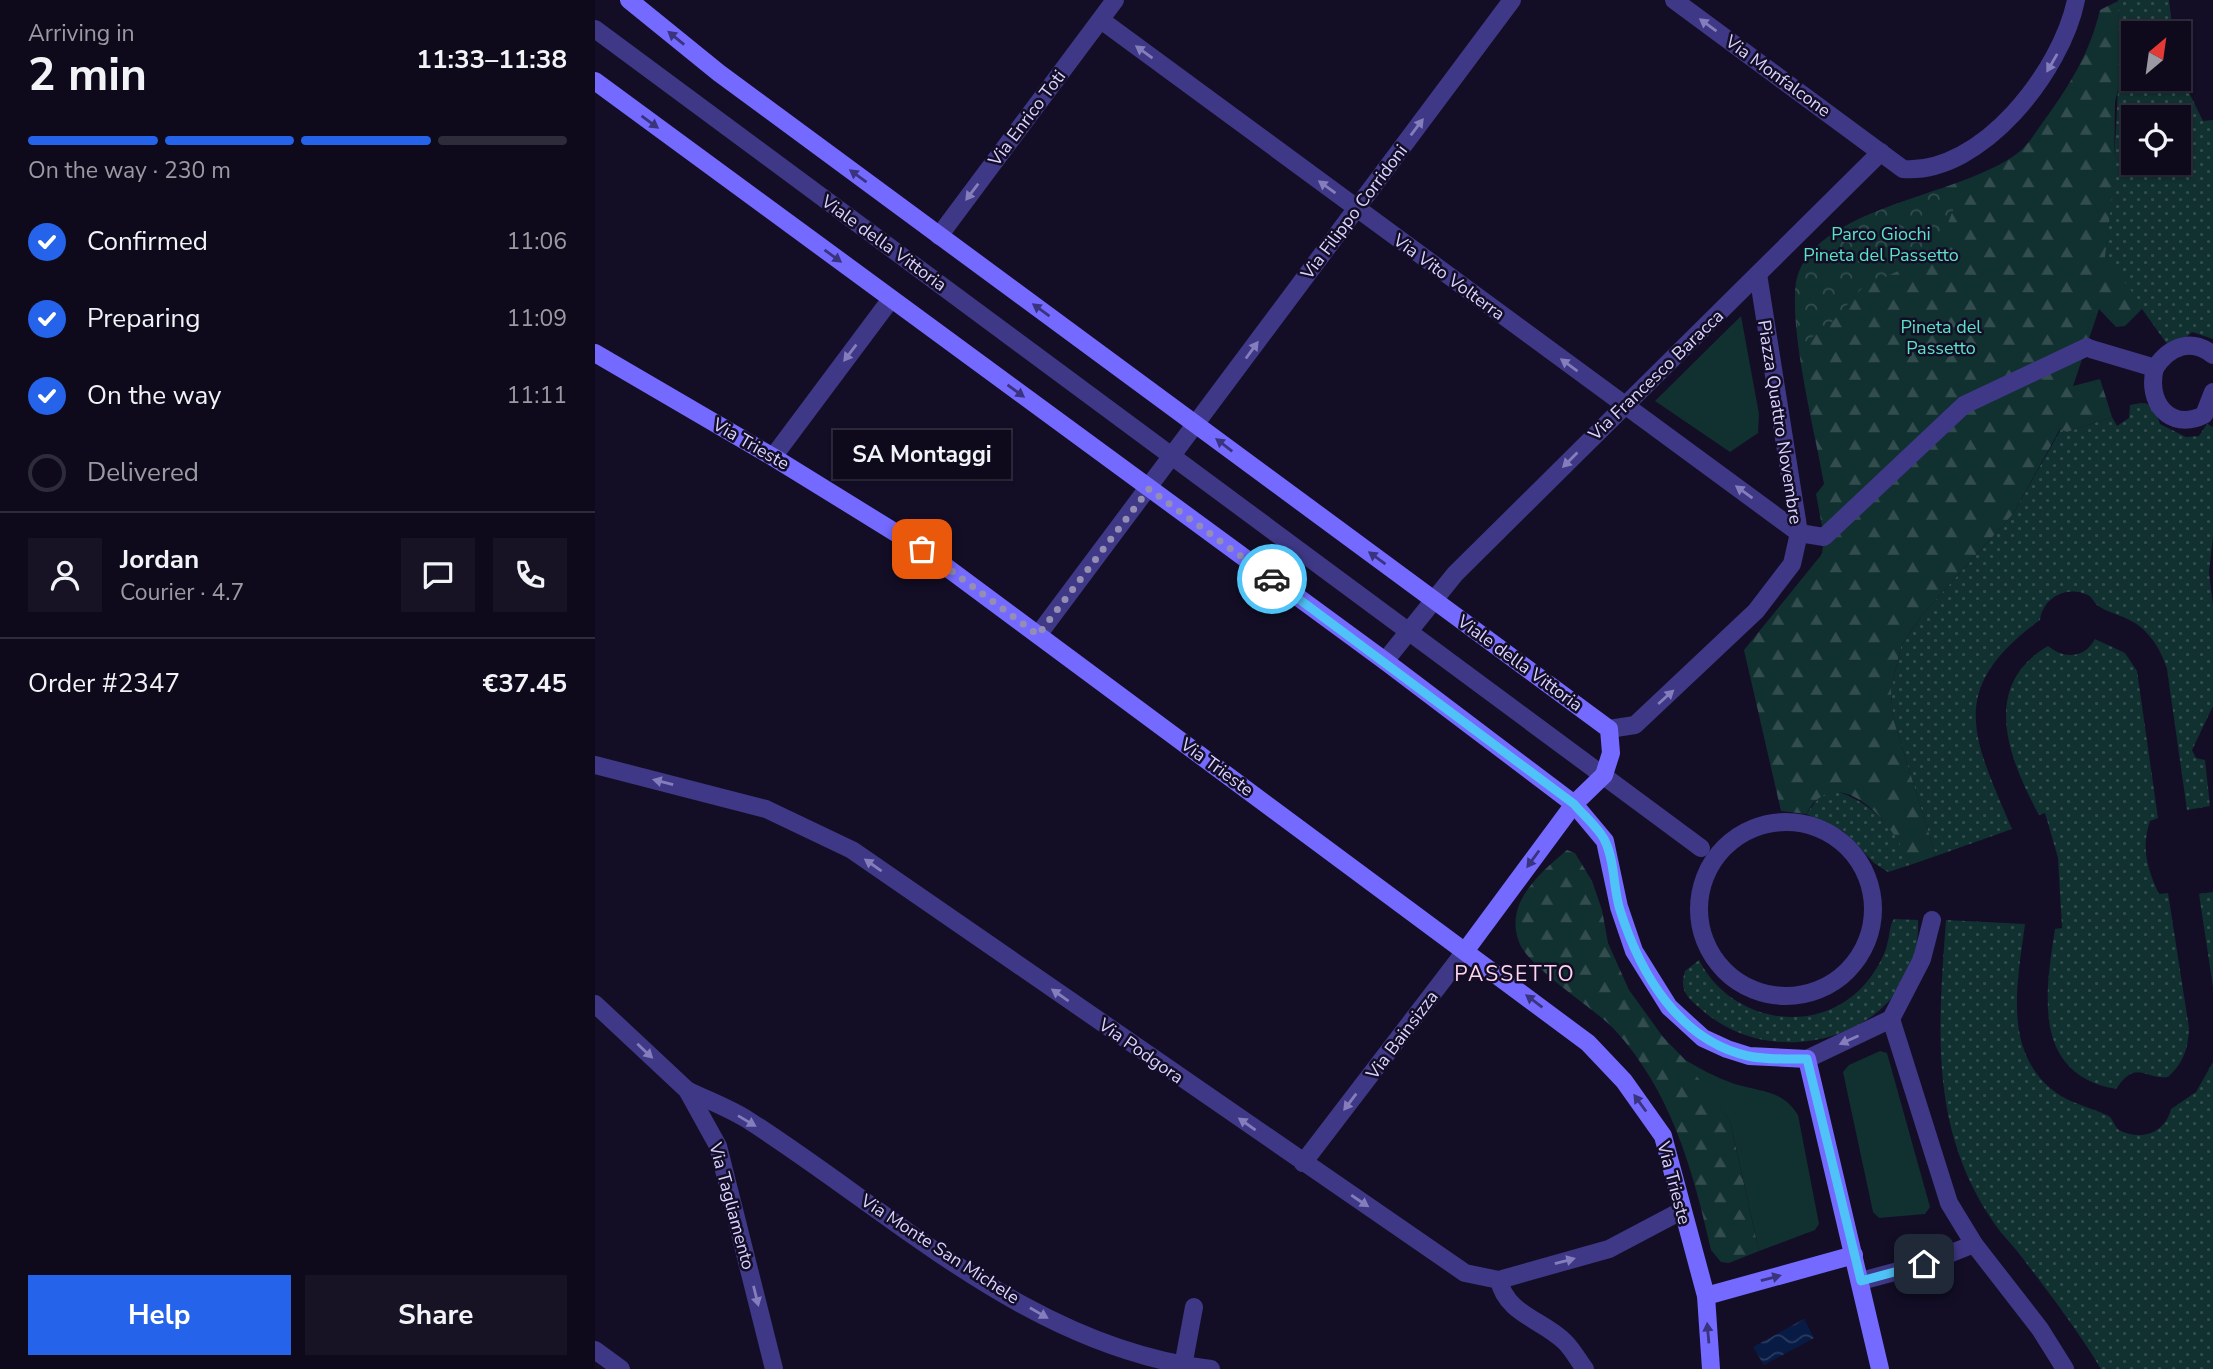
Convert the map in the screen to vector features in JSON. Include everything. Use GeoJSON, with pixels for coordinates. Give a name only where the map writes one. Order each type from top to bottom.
{"type":"FeatureCollection","features":[{"type":"Feature","properties":{"kind":"street","name":"Viale della Vittoria"},"geometry":{"type":"LineString","coordinates":[[629,0],[719,73],[1609,729]]}},
{"type":"Feature","properties":{"kind":"street","name":"Via Enrico Toti"},"geometry":{"type":"LineString","coordinates":[[939,236],[1115,0]]}},
{"type":"Feature","properties":{"kind":"street","name":"Via Filippo Corridoni"},"geometry":{"type":"LineString","coordinates":[[1197,424],[1512,0]]}},
{"type":"Feature","properties":{"kind":"street","name":"Via Monfalcone"},"geometry":{"type":"LineString","coordinates":[[1674,0],[1903,169],[1920,170],[1951,159],[1986,138],[2038,86],[2071,24],[2077,0]]}},
{"type":"Feature","properties":{"kind":"street","name":"Via Vito Volterra"},"geometry":{"type":"LineString","coordinates":[[1101,20],[1799,533]]}},
{"type":"Feature","properties":{"kind":"street","name":"Viale della Vittoria"},"geometry":{"type":"LineString","coordinates":[[595,29],[1604,775]]}},
{"type":"Feature","properties":{"kind":"street"},"geometry":{"type":"LineString","coordinates":[[595,81],[1385,661],[1574,804],[1605,841],[1619,907],[1634,951],[1669,1007],[1703,1038],[1749,1056],[1807,1059],[1891,1019],[1922,959],[1932,920]]}},
{"type":"Feature","properties":{"kind":"street","name":"Via Francesco Baracca"},"geometry":{"type":"LineString","coordinates":[[1432,598],[1881,152]]}},
{"type":"Feature","properties":{"kind":"street","name":"Piazza Quattro Novembre"},"geometry":{"type":"LineString","coordinates":[[1609,729],[1635,725],[1756,611],[1792,564],[1799,533],[1758,274]]}},
{"type":"Feature","properties":{"kind":"street"},"geometry":{"type":"LineString","coordinates":[[773,457],[891,299]]}},
{"type":"Feature","properties":{"kind":"street"},"geometry":{"type":"LineString","coordinates":[[2213,355],[2206,348],[2185,345],[2175,348],[2154,368],[2153,389],[2157,406],[2173,419],[2194,420],[2204,415],[2213,392]]}},
{"type":"Feature","properties":{"kind":"street"},"geometry":{"type":"LineString","coordinates":[[1799,533],[1824,537],[1964,404],[2089,348],[2154,368]]}},
{"type":"Feature","properties":{"kind":"street","name":"Via Trieste"},"geometry":{"type":"LineString","coordinates":[[595,353],[773,457],[922,549],[1588,1043],[1624,1081],[1663,1136],[1706,1296],[1711,1369]]}},
{"type":"Feature","properties":{"kind":"street"},"geometry":{"type":"LineString","coordinates":[[1038,635],[1197,424]]}},
{"type":"Feature","properties":{"kind":"street"},"geometry":{"type":"LineString","coordinates":[[1385,661],[1432,598]]}},
{"type":"Feature","properties":{"kind":"street"},"geometry":{"type":"LineString","coordinates":[[1574,804],[1604,775],[1611,753],[1609,729]]}},
{"type":"Feature","properties":{"kind":"street","name":"Via Podgora"},"geometry":{"type":"LineString","coordinates":[[595,765],[766,809],[852,850],[1465,1273],[1499,1280],[1609,1249],[1681,1211]]}},
{"type":"Feature","properties":{"kind":"street"},"geometry":{"type":"LineString","coordinates":[[1604,775],[1702,848]]}},
{"type":"Feature","properties":{"kind":"street","name":"Via Bainsizza"},"geometry":{"type":"LineString","coordinates":[[1303,1163],[1574,804]]}},
{"type":"Feature","properties":{"kind":"street"},"geometry":{"type":"LineString","coordinates":[[1800,823],[1831,835],[1860,863],[1872,894],[1872,924],[1865,946],[1842,976],[1808,994],[1786,996],[1748,988],[1733,978],[1714,958],[1703,937],[1699,902],[1708,870],[1730,842],[1759,827],[1800,823]]}},
{"type":"Feature","properties":{"kind":"street","name":"Via Tagliamento"},"geometry":{"type":"LineString","coordinates":[[595,1004],[687,1090],[719,1146],[773,1369]]}},
{"type":"Feature","properties":{"kind":"street"},"geometry":{"type":"LineString","coordinates":[[1891,1019],[1949,1203],[1974,1244],[2040,1329],[2064,1369]]}},
{"type":"Feature","properties":{"kind":"street"},"geometry":{"type":"LineString","coordinates":[[1807,1059],[1880,1369]]}},
{"type":"Feature","properties":{"kind":"street","name":"Via Monte San Michele"},"geometry":{"type":"LineString","coordinates":[[687,1090],[746,1119],[951,1261],[1068,1330],[1128,1352],[1184,1366],[1210,1369]]}},
{"type":"Feature","properties":{"kind":"street"},"geometry":{"type":"LineString","coordinates":[[1861,1281],[1924,1264],[1974,1244]]}},
{"type":"Feature","properties":{"kind":"street"},"geometry":{"type":"LineString","coordinates":[[1706,1296],[1854,1255]]}},
{"type":"Feature","properties":{"kind":"street"},"geometry":{"type":"LineString","coordinates":[[1499,1280],[1501,1291],[1510,1304],[1565,1342],[1585,1369]]}},
{"type":"Feature","properties":{"kind":"street"},"geometry":{"type":"LineString","coordinates":[[1184,1366],[1194,1307]]}},
{"type":"Feature","properties":{"kind":"street"},"geometry":{"type":"LineString","coordinates":[[595,1350],[621,1369]]}},
{"type":"Feature","properties":{"kind":"green space"},"geometry":{"type":"Polygon","coordinates":[[[2118,0],[2169,0],[2172,21],[2121,21],[2121,91],[2188,91],[2203,121],[2213,120],[2213,339],[2192,332],[2172,351],[2105,257],[2119,64],[2118,0]]]}},
{"type":"Feature","properties":{"kind":"green space","name":"Pineta del Passetto"},"geometry":{"type":"Polygon","coordinates":[[[2118,1],[2121,76],[2115,102],[2114,179],[2105,257],[2144,307],[2125,326],[2116,327],[2099,309],[2073,386],[2100,379],[2112,417],[2067,432],[2060,429],[2013,514],[1922,615],[1901,646],[1891,690],[1893,718],[1936,856],[1910,865],[1893,833],[1880,817],[1850,795],[1834,792],[1819,798],[1806,814],[1781,811],[1744,650],[1822,554],[1824,537],[1816,494],[1824,484],[1799,351],[1795,299],[1797,280],[1809,255],[1831,235],[1895,205],[1965,180],[2020,151],[2071,80],[2091,40],[2100,10],[2118,1]]]}},
{"type":"Feature","properties":{"kind":"green space","name":"Parco Giochi Pineta del Passetto"},"geometry":{"type":"Polygon","coordinates":[[[1940,189],[1955,205],[1936,254],[1863,287],[1831,323],[1800,346],[1795,306],[1796,282],[1803,263],[1816,247],[1855,221],[1940,189]]]}},
{"type":"Feature","properties":{"kind":"green space"},"geometry":{"type":"Polygon","coordinates":[[[1741,316],[1759,414],[1758,433],[1730,452],[1655,401],[1741,316]]]}},
{"type":"Feature","properties":{"kind":"green space"},"geometry":{"type":"Polygon","coordinates":[[[2130,405],[2154,405],[2160,424],[2186,437],[2199,436],[2207,424],[2213,427],[2213,536],[2209,572],[2213,606],[2213,706],[2192,750],[2196,758],[2205,760],[2210,806],[2187,810],[2167,669],[2155,644],[2139,626],[2097,605],[2091,597],[2077,592],[2062,593],[2045,606],[2040,620],[2010,645],[1990,669],[1979,692],[1976,716],[1979,741],[2012,829],[1936,856],[1893,718],[1891,690],[1901,646],[1922,615],[2013,514],[2061,429],[2067,432],[2112,417],[2117,426],[2129,418],[2130,405]]]}},
{"type":"Feature","properties":{"kind":"green space"},"geometry":{"type":"Polygon","coordinates":[[[2095,639],[2125,653],[2137,671],[2158,818],[2150,821],[2147,831],[2147,858],[2159,894],[2168,893],[2189,1028],[2184,1055],[2168,1077],[2135,1072],[2116,1089],[2089,1080],[2070,1067],[2057,1049],[2050,1028],[2048,1004],[2051,954],[2055,929],[2062,928],[2058,858],[2045,813],[2039,815],[2018,770],[2006,724],[2007,702],[2014,681],[2027,662],[2048,646],[2067,655],[2080,653],[2095,639]]]}},
{"type":"Feature","properties":{"kind":"green space"},"geometry":{"type":"Polygon","coordinates":[[[1835,791],[1860,802],[1882,819],[1899,840],[1910,865],[1888,872],[1874,863],[1843,831],[1806,814],[1822,794],[1835,791]]]}},
{"type":"Feature","properties":{"kind":"green space"},"geometry":{"type":"Polygon","coordinates":[[[1567,850],[1575,853],[1592,881],[1602,910],[1608,943],[1629,990],[1663,1037],[1693,1068],[1730,1121],[1759,1251],[1729,1263],[1721,1262],[1711,1250],[1696,1190],[1677,1132],[1650,1078],[1613,1028],[1534,963],[1519,942],[1516,914],[1520,902],[1536,879],[1567,850]]]}},
{"type":"Feature","properties":{"kind":"green space"},"geometry":{"type":"Polygon","coordinates":[[[2213,892],[2213,987],[2199,894],[2213,892]]]}},
{"type":"Feature","properties":{"kind":"green space"},"geometry":{"type":"Polygon","coordinates":[[[1894,919],[1918,920],[1913,959],[1897,991],[1872,1016],[1841,1033],[1806,1041],[1769,1041],[1734,1031],[1702,1010],[1688,997],[1684,989],[1685,971],[1699,960],[1714,982],[1733,999],[1755,1010],[1780,1016],[1804,1016],[1829,1010],[1851,997],[1870,978],[1884,954],[1894,919]]]}},
{"type":"Feature","properties":{"kind":"green space"},"geometry":{"type":"Polygon","coordinates":[[[1946,920],[2025,924],[2017,1018],[2021,1041],[2029,1061],[2042,1080],[2061,1096],[2107,1115],[2119,1130],[2143,1135],[2157,1130],[2168,1118],[2171,1109],[2196,1092],[2213,1062],[2213,1369],[2101,1369],[2063,1311],[1994,1223],[1973,1187],[1958,1151],[1948,1115],[1941,1039],[1946,920]]]}},
{"type":"Feature","properties":{"kind":"green space"},"geometry":{"type":"Polygon","coordinates":[[[1880,1051],[1887,1053],[1930,1207],[1925,1214],[1879,1218],[1873,1212],[1843,1072],[1849,1065],[1880,1051]]]}},
{"type":"Feature","properties":{"kind":"green space"},"geometry":{"type":"Polygon","coordinates":[[[1684,1059],[1728,1082],[1778,1096],[1792,1107],[1798,1115],[1819,1224],[1815,1230],[1759,1251],[1730,1121],[1684,1059]]]}},
{"type":"Feature","properties":{"kind":"water"},"geometry":{"type":"Polygon","coordinates":[[[1804,1319],[1814,1338],[1764,1365],[1753,1347],[1804,1319]]]}},
{"type":"Feature","properties":{"kind":"way so far"},"geometry":{"type":"LineString","coordinates":[[922,549],[1038,635],[1149,489],[1272,579]]}},
{"type":"Feature","properties":{"kind":"place","name":"SA Montaggi"},"geometry":{"type":"Point","coordinates":[922,549]}},
{"type":"Feature","properties":{"kind":"district","name":"PASSETTO"},"geometry":{"type":"Point","coordinates":[1515,974]}},
{"type":"Feature","properties":{"kind":"route"},"geometry":{"type":"LineString","coordinates":[[1272,579],[1574,804],[1605,841],[1619,907],[1634,951],[1669,1007],[1703,1038],[1727,1049],[1749,1056],[1807,1059],[1861,1281],[1924,1264]]}}]}
